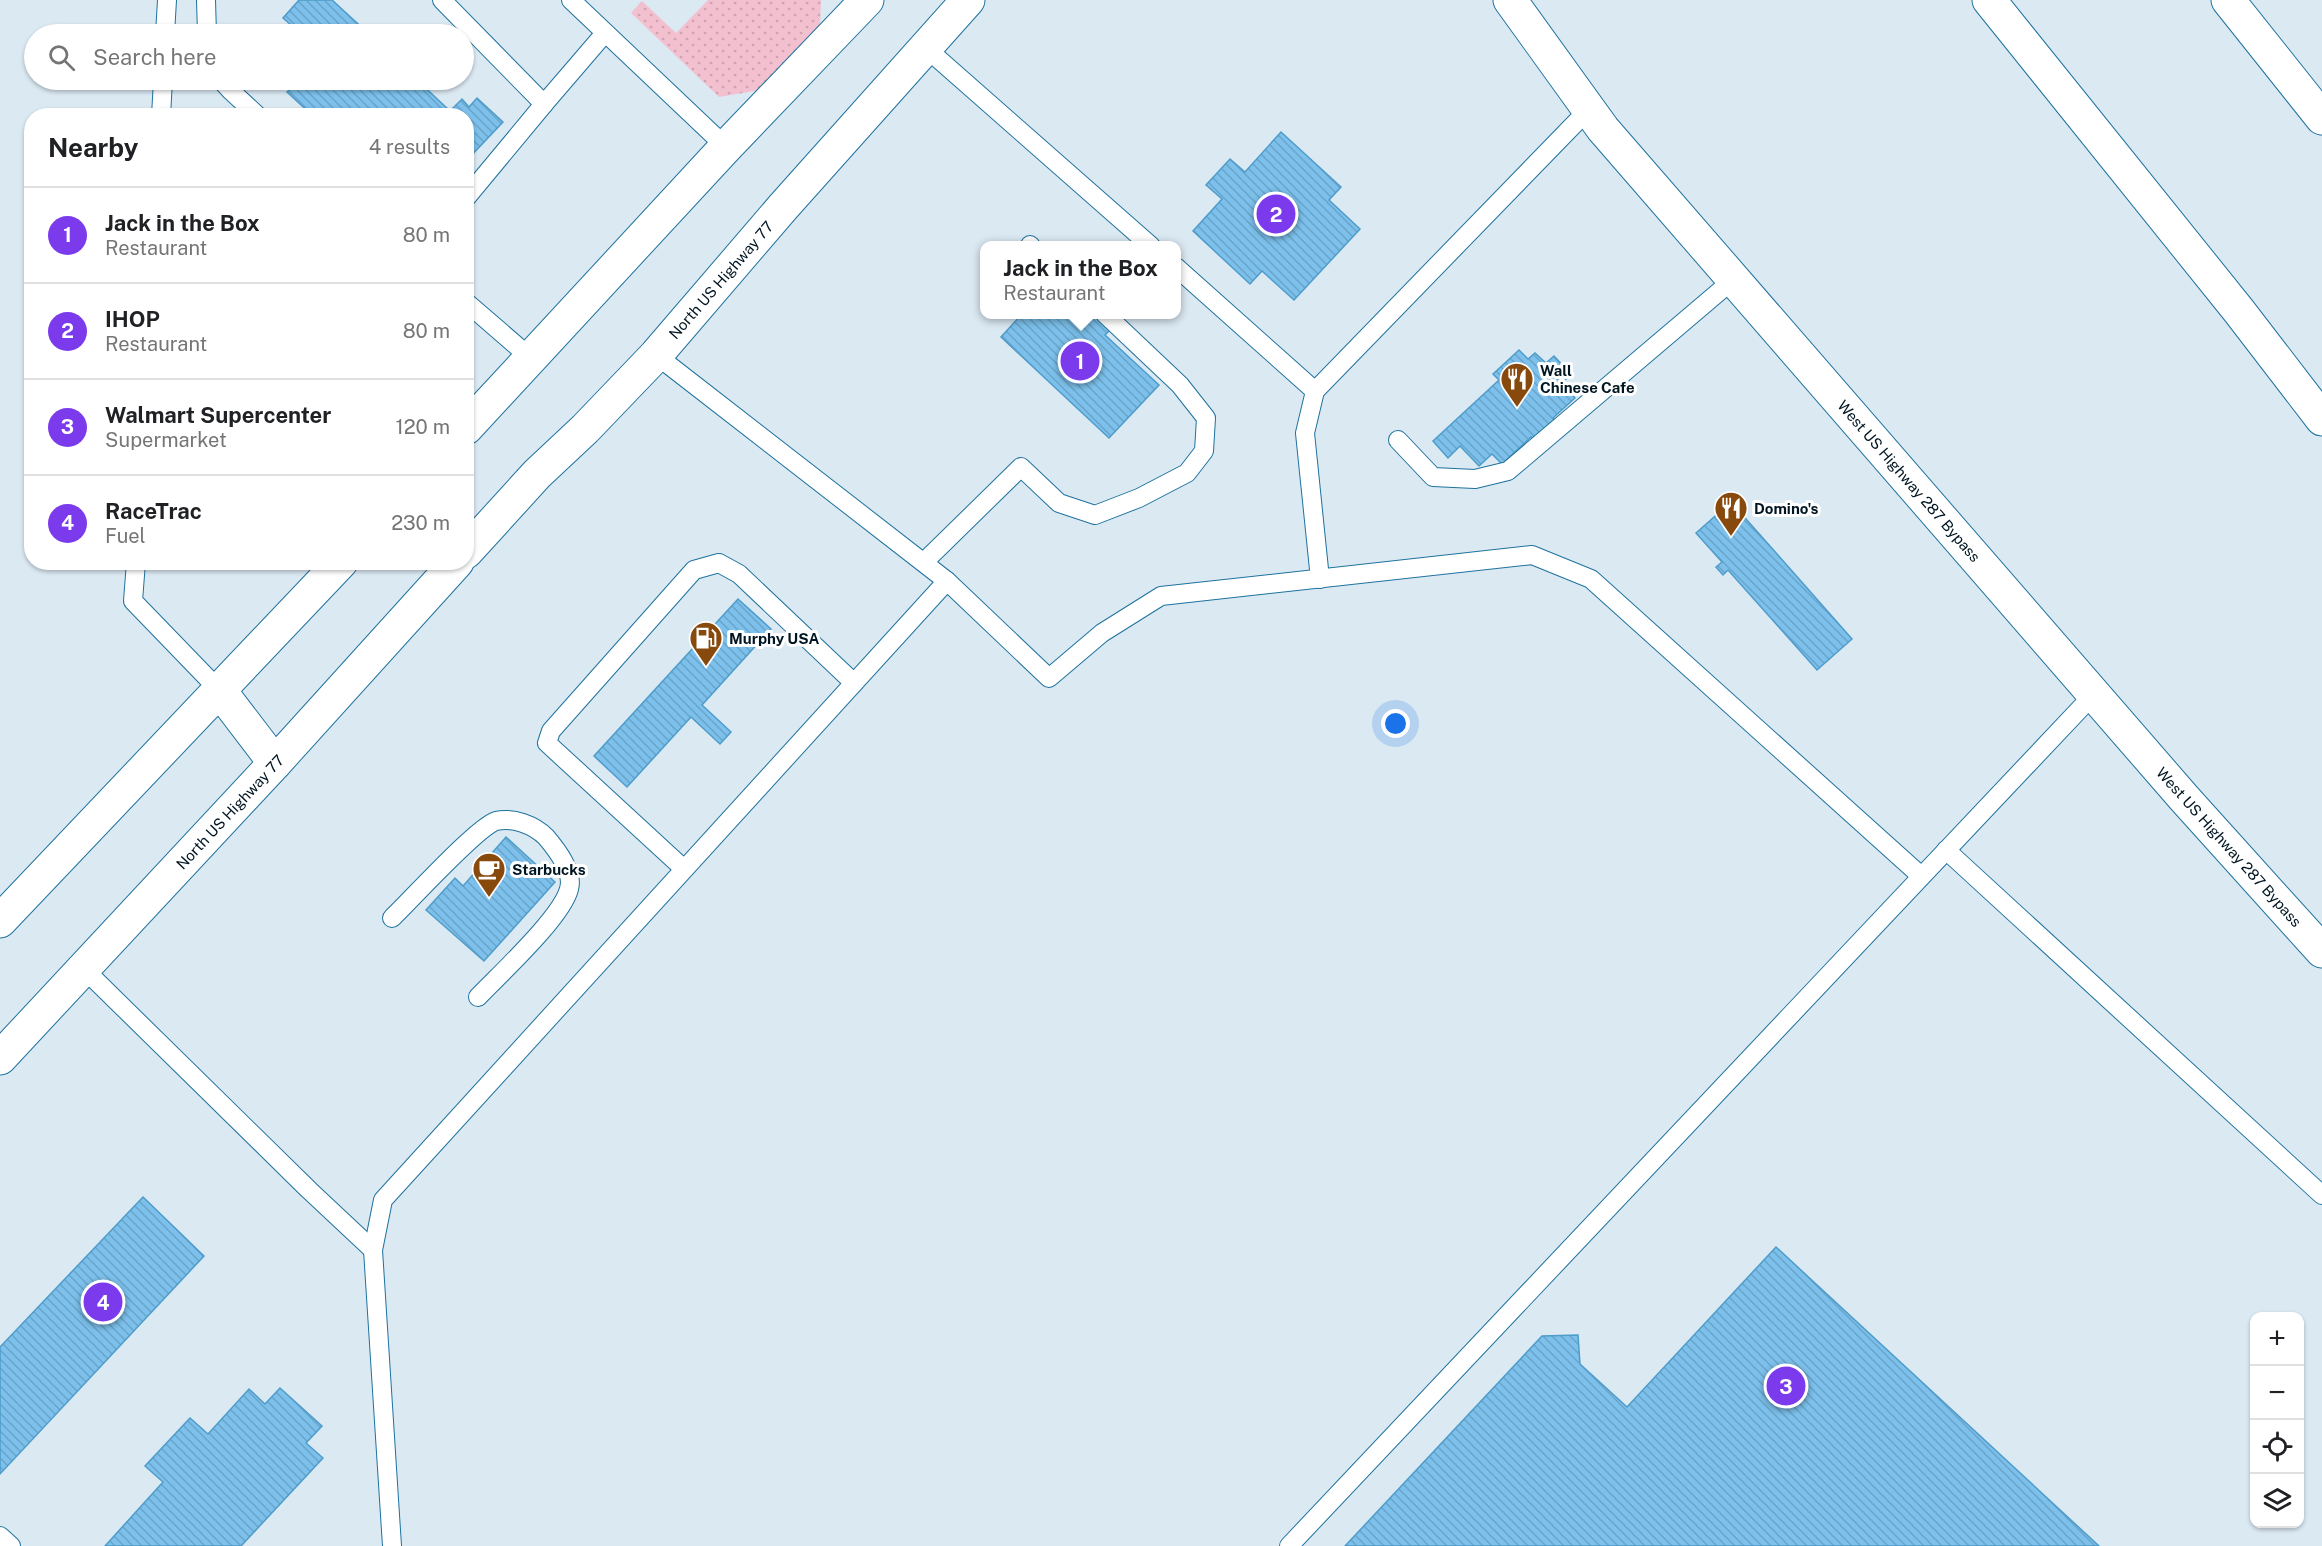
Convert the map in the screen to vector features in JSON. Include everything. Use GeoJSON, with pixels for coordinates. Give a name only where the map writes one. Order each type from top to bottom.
{"type":"FeatureCollection","features":[{"type":"Feature","properties":{"kind":"main road"},"geometry":{"type":"LineString","coordinates":[[474,420],[726,147],[867,0]]}},
{"type":"Feature","properties":{"kind":"main road","name":"North US Highway 77"},"geometry":{"type":"LineString","coordinates":[[474,543],[537,474],[585,429],[656,355],[783,207],[968,0]]}},
{"type":"Feature","properties":{"kind":"main road","name":"West US Highway 287 Bypass"},"geometry":{"type":"LineString","coordinates":[[1510,0],[1604,129],[2094,694],[2322,951]]}},
{"type":"Feature","properties":{"kind":"main road"},"geometry":{"type":"LineString","coordinates":[[1989,0],[2239,311],[2322,419]]}},
{"type":"Feature","properties":{"kind":"main road"},"geometry":{"type":"LineString","coordinates":[[2228,0],[2322,118]]}},
{"type":"Feature","properties":{"kind":"main road"},"geometry":{"type":"LineString","coordinates":[[0,921],[334,570]]}},
{"type":"Feature","properties":{"kind":"main road","name":"North US Highway 77"},"geometry":{"type":"LineString","coordinates":[[0,1058],[275,763],[450,570]]}},
{"type":"Feature","properties":{"kind":"main road"},"geometry":{"type":"LineString","coordinates":[[220,692],[275,763]]}},
{"type":"Feature","properties":{"kind":"lane"},"geometry":{"type":"LineString","coordinates":[[166,24],[167,0]]}},
{"type":"Feature","properties":{"kind":"lane"},"geometry":{"type":"LineString","coordinates":[[206,0],[207,24]]}},
{"type":"Feature","properties":{"kind":"lane"},"geometry":{"type":"LineString","coordinates":[[442,0],[466,24]]}},
{"type":"Feature","properties":{"kind":"lane"},"geometry":{"type":"LineString","coordinates":[[582,4],[605,33],[726,147]]}},
{"type":"Feature","properties":{"kind":"lane"},"geometry":{"type":"LineString","coordinates":[[474,33],[544,104]]}},
{"type":"Feature","properties":{"kind":"lane"},"geometry":{"type":"LineString","coordinates":[[474,188],[605,33]]}},
{"type":"Feature","properties":{"kind":"lane"},"geometry":{"type":"LineString","coordinates":[[926,48],[1145,241]]}},
{"type":"Feature","properties":{"kind":"lane"},"geometry":{"type":"LineString","coordinates":[[161,108],[162,90]]}},
{"type":"Feature","properties":{"kind":"lane"},"geometry":{"type":"LineString","coordinates":[[229,90],[249,108]]}},
{"type":"Feature","properties":{"kind":"lane"},"geometry":{"type":"LineString","coordinates":[[1320,579],[1305,433],[1315,391],[1589,109]]}},
{"type":"Feature","properties":{"kind":"lane"},"geometry":{"type":"LineString","coordinates":[[1181,271],[1315,391]]}},
{"type":"Feature","properties":{"kind":"lane"},"geometry":{"type":"LineString","coordinates":[[1398,440],[1433,477],[1475,479],[1508,471],[1734,279]]}},
{"type":"Feature","properties":{"kind":"lane"},"geometry":{"type":"LineString","coordinates":[[474,309],[532,359]]}},
{"type":"Feature","properties":{"kind":"lane"},"geometry":{"type":"LineString","coordinates":[[924,562],[1021,467],[1059,503],[1095,515],[1139,498],[1187,473],[1204,451],[1206,418],[1180,385],[1109,319]]}},
{"type":"Feature","properties":{"kind":"lane"},"geometry":{"type":"LineString","coordinates":[[656,355],[924,562],[1049,678],[1102,633],[1161,596],[1532,555],[1591,579],[1921,876]]}},
{"type":"Feature","properties":{"kind":"lane"},"geometry":{"type":"LineString","coordinates":[[684,869],[547,743],[551,731],[694,570],[719,563],[738,574],[854,683]]}},
{"type":"Feature","properties":{"kind":"lane"},"geometry":{"type":"LineString","coordinates":[[136,570],[134,601],[220,692]]}},
{"type":"Feature","properties":{"kind":"lane"},"geometry":{"type":"LineString","coordinates":[[392,1546],[373,1250],[383,1200],[947,581]]}},
{"type":"Feature","properties":{"kind":"lane"},"geometry":{"type":"LineString","coordinates":[[1289,1546],[2094,694]]}},
{"type":"Feature","properties":{"kind":"lane"},"geometry":{"type":"LineString","coordinates":[[392,918],[469,841],[495,821],[520,821],[543,835],[564,860],[570,887],[560,909],[478,997]]}},
{"type":"Feature","properties":{"kind":"lane"},"geometry":{"type":"LineString","coordinates":[[1946,850],[2322,1195]]}},
{"type":"Feature","properties":{"kind":"lane"},"geometry":{"type":"LineString","coordinates":[[84,969],[373,1250]]}},
{"type":"Feature","properties":{"kind":"lane"},"geometry":{"type":"LineString","coordinates":[[0,1536],[10,1546]]}},
{"type":"Feature","properties":{"kind":"shaded area"},"geometry":{"type":"Polygon","coordinates":[[[708,0],[821,0],[820,27],[760,90],[719,97],[631,13],[642,1],[676,33],[708,0]]]}},
{"type":"Feature","properties":{"kind":"building"},"geometry":{"type":"Polygon","coordinates":[[[299,0],[332,0],[358,24],[290,24],[283,18],[299,0]]]}},
{"type":"Feature","properties":{"kind":"building"},"geometry":{"type":"Polygon","coordinates":[[[289,90],[428,90],[447,108],[304,108],[287,92],[289,90]]]}},
{"type":"Feature","properties":{"kind":"building"},"geometry":{"type":"Polygon","coordinates":[[[477,98],[503,122],[474,153],[474,108],[453,108],[462,99],[469,107],[477,98]]]}},
{"type":"Feature","properties":{"kind":"building"},"geometry":{"type":"Polygon","coordinates":[[[1281,132],[1341,187],[1329,200],[1360,229],[1294,300],[1262,271],[1250,284],[1193,231],[1222,199],[1206,185],[1230,159],[1245,172],[1281,132]]]}},
{"type":"Feature","properties":{"kind":"building"},"geometry":{"type":"Polygon","coordinates":[[[1017,319],[1105,319],[1113,327],[1105,335],[1159,385],[1109,438],[1001,337],[1017,319]]]}},
{"type":"Feature","properties":{"kind":"building","name":"Wall Chinese Cafe"},"geometry":{"type":"Polygon","coordinates":[[[1519,350],[1528,359],[1535,353],[1546,363],[1554,356],[1571,374],[1562,383],[1575,398],[1553,418],[1558,423],[1537,443],[1531,437],[1502,464],[1492,454],[1479,466],[1460,446],[1448,458],[1433,441],[1499,380],[1493,374],[1519,350]]]}},
{"type":"Feature","properties":{"kind":"building"},"geometry":{"type":"Polygon","coordinates":[[[1731,502],[1852,639],[1817,670],[1728,570],[1723,575],[1716,567],[1722,562],[1696,533],[1731,502]]]}},
{"type":"Feature","properties":{"kind":"building","name":"Murphy USA"},"geometry":{"type":"Polygon","coordinates":[[[738,599],[771,629],[702,705],[731,732],[720,744],[691,717],[627,787],[594,756],[738,599]]]}},
{"type":"Feature","properties":{"kind":"building","name":"Starbucks"},"geometry":{"type":"Polygon","coordinates":[[[506,837],[555,882],[484,961],[426,910],[455,878],[463,886],[506,837]]]}},
{"type":"Feature","properties":{"kind":"building"},"geometry":{"type":"Polygon","coordinates":[[[143,1197],[204,1256],[0,1474],[0,1347],[143,1197]]]}},
{"type":"Feature","properties":{"kind":"building"},"geometry":{"type":"Polygon","coordinates":[[[1776,1247],[2099,1546],[1345,1546],[1542,1336],[1578,1335],[1580,1364],[1627,1407],[1776,1247]]]}},
{"type":"Feature","properties":{"kind":"building"},"geometry":{"type":"Polygon","coordinates":[[[280,1388],[322,1426],[306,1443],[323,1458],[241,1546],[105,1546],[163,1482],[145,1466],[190,1418],[208,1434],[249,1389],[265,1404],[280,1388]]]}},
{"type":"Feature","properties":{"kind":"place","name":"IHOP"},"geometry":{"type":"Point","coordinates":[1276,214]}},
{"type":"Feature","properties":{"kind":"place","name":"Jack in the Box"},"geometry":{"type":"Point","coordinates":[1080,361]}},
{"type":"Feature","properties":{"kind":"place","name":"Wall Chinese Cafe"},"geometry":{"type":"Point","coordinates":[1517,408]}},
{"type":"Feature","properties":{"kind":"place","name":"Domino's"},"geometry":{"type":"Point","coordinates":[1731,537]}},
{"type":"Feature","properties":{"kind":"place","name":"Murphy USA"},"geometry":{"type":"Point","coordinates":[706,667]}},
{"type":"Feature","properties":{"kind":"place","name":"Starbucks"},"geometry":{"type":"Point","coordinates":[489,898]}},
{"type":"Feature","properties":{"kind":"place","name":"RaceTrac"},"geometry":{"type":"Point","coordinates":[103,1302]}},
{"type":"Feature","properties":{"kind":"place","name":"Walmart Supercenter"},"geometry":{"type":"Point","coordinates":[1786,1386]}}]}
